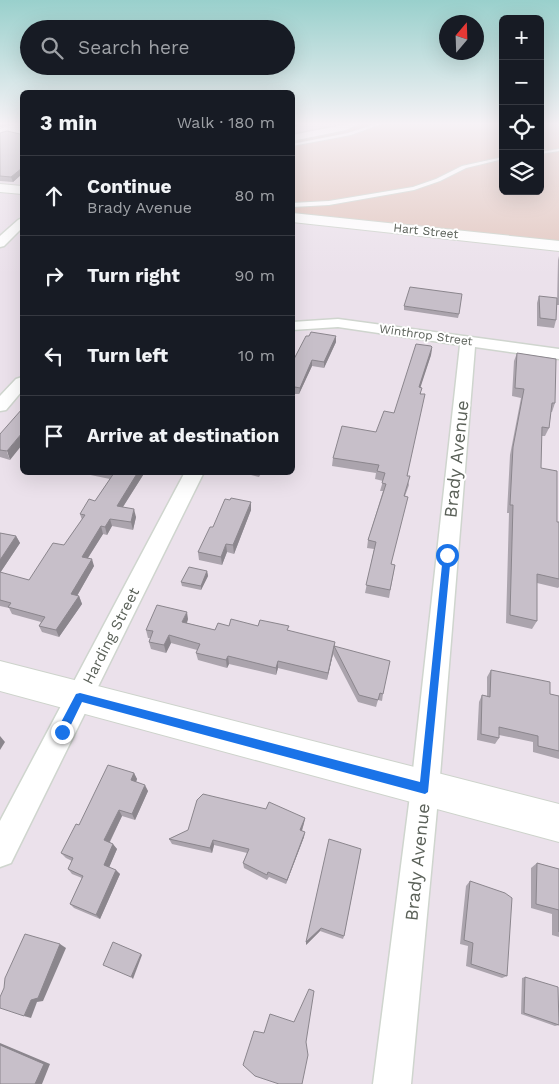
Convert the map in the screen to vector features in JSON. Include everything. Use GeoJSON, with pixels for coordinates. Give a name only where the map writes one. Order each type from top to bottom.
{"type":"FeatureCollection","features":[{"type":"Feature","properties":{"kind":"street"},"geometry":{"type":"LineString","coordinates":[[0,188],[20,190]]}},
{"type":"Feature","properties":{"kind":"street","name":"Hart Street"},"geometry":{"type":"LineString","coordinates":[[295,217],[559,246]]}},
{"type":"Feature","properties":{"kind":"street"},"geometry":{"type":"LineString","coordinates":[[0,243],[20,224]]}},
{"type":"Feature","properties":{"kind":"street","name":"Winthrop Street"},"geometry":{"type":"LineString","coordinates":[[295,326],[338,323],[559,354]]}},
{"type":"Feature","properties":{"kind":"street","name":"Brady Avenue"},"geometry":{"type":"LineString","coordinates":[[392,1084],[425,788],[468,341]]}},
{"type":"Feature","properties":{"kind":"street"},"geometry":{"type":"LineString","coordinates":[[0,406],[20,384]]}},
{"type":"Feature","properties":{"kind":"street","name":"Harding Street"},"geometry":{"type":"LineString","coordinates":[[0,852],[193,475]]}},
{"type":"Feature","properties":{"kind":"street"},"geometry":{"type":"LineString","coordinates":[[0,676],[559,823]]}},
{"type":"Feature","properties":{"kind":"lane"},"geometry":{"type":"LineString","coordinates":[[295,205],[325,204],[414,188],[450,175]]}},
{"type":"Feature","properties":{"kind":"shaded area"},"geometry":{"type":"Polygon","coordinates":[[[295,175],[499,175],[499,195],[544,195],[544,175],[559,175],[559,242],[295,214],[295,175]]]}},
{"type":"Feature","properties":{"kind":"building"},"geometry":{"type":"Polygon","coordinates":[[[0,175],[14,175],[11,177],[0,175]]]}},
{"type":"Feature","properties":{"kind":"building"},"geometry":{"type":"Polygon","coordinates":[[[410,287],[462,294],[459,314],[404,306],[410,287]]]}},
{"type":"Feature","properties":{"kind":"building"},"geometry":{"type":"Polygon","coordinates":[[[539,296],[557,298],[556,320],[540,318],[539,296]]]}},
{"type":"Feature","properties":{"kind":"building"},"geometry":{"type":"Polygon","coordinates":[[[311,332],[336,336],[324,362],[312,360],[300,388],[295,387],[295,357],[306,336],[309,336],[311,332]]]}},
{"type":"Feature","properties":{"kind":"building"},"geometry":{"type":"Polygon","coordinates":[[[416,344],[432,347],[419,387],[422,388],[420,394],[425,394],[407,476],[410,476],[404,496],[408,497],[391,564],[395,565],[390,590],[366,585],[376,542],[368,540],[386,484],[382,483],[385,473],[377,471],[379,465],[333,458],[342,426],[376,432],[384,411],[394,413],[416,344]]]}},
{"type":"Feature","properties":{"kind":"building"},"geometry":{"type":"Polygon","coordinates":[[[517,353],[556,359],[555,403],[552,403],[549,428],[542,427],[541,468],[557,471],[559,579],[537,574],[537,621],[510,615],[513,505],[510,505],[513,447],[524,389],[515,388],[517,353]]]}},
{"type":"Feature","properties":{"kind":"building"},"geometry":{"type":"Polygon","coordinates":[[[20,411],[20,435],[7,451],[0,450],[0,434],[20,411]]]}},
{"type":"Feature","properties":{"kind":"building"},"geometry":{"type":"Polygon","coordinates":[[[113,475],[136,475],[117,506],[134,509],[131,522],[110,519],[105,527],[101,526],[82,557],[92,559],[71,594],[79,596],[56,630],[39,626],[45,617],[8,607],[11,603],[0,600],[0,572],[29,580],[53,543],[64,545],[85,515],[80,514],[89,499],[95,501],[113,475]]]}},
{"type":"Feature","properties":{"kind":"building"},"geometry":{"type":"Polygon","coordinates":[[[231,498],[251,502],[233,545],[226,544],[221,557],[198,552],[210,527],[213,527],[225,499],[230,500],[231,498]]]}},
{"type":"Feature","properties":{"kind":"building"},"geometry":{"type":"Polygon","coordinates":[[[0,533],[16,536],[0,560],[0,533]]]}},
{"type":"Feature","properties":{"kind":"building"},"geometry":{"type":"Polygon","coordinates":[[[189,567],[207,571],[201,586],[181,582],[189,567]]]}},
{"type":"Feature","properties":{"kind":"building"},"geometry":{"type":"Polygon","coordinates":[[[157,605],[187,612],[182,622],[215,630],[218,623],[229,626],[231,619],[258,626],[260,620],[289,626],[287,630],[335,642],[328,673],[278,661],[276,668],[228,656],[226,660],[196,653],[200,644],[169,635],[164,645],[149,642],[153,631],[146,630],[157,605]]]}},
{"type":"Feature","properties":{"kind":"building"},"geometry":{"type":"Polygon","coordinates":[[[334,646],[390,661],[383,694],[380,693],[378,700],[359,695],[334,646]]]}},
{"type":"Feature","properties":{"kind":"building"},"geometry":{"type":"Polygon","coordinates":[[[491,670],[550,682],[550,694],[559,696],[559,751],[538,746],[538,736],[499,727],[499,738],[481,734],[482,695],[490,697],[491,670]]]}},
{"type":"Feature","properties":{"kind":"building"},"geometry":{"type":"Polygon","coordinates":[[[108,765],[134,773],[131,780],[145,785],[132,814],[119,810],[104,840],[113,844],[104,865],[116,870],[96,915],[70,904],[83,876],[68,869],[73,858],[61,853],[76,824],[79,825],[108,765]]]}},
{"type":"Feature","properties":{"kind":"building"},"geometry":{"type":"Polygon","coordinates":[[[203,794],[266,809],[269,802],[305,818],[300,830],[305,832],[287,880],[268,872],[267,875],[243,863],[249,849],[213,840],[210,848],[169,839],[188,830],[197,800],[203,794]]]}},
{"type":"Feature","properties":{"kind":"building"},"geometry":{"type":"Polygon","coordinates":[[[329,839],[361,849],[344,936],[321,928],[306,942],[329,839]]]}},
{"type":"Feature","properties":{"kind":"building"},"geometry":{"type":"Polygon","coordinates":[[[537,863],[559,869],[559,910],[536,904],[537,863]]]}},
{"type":"Feature","properties":{"kind":"building"},"geometry":{"type":"Polygon","coordinates":[[[470,881],[505,893],[512,898],[507,976],[471,964],[473,943],[464,940],[470,881]]]}},
{"type":"Feature","properties":{"kind":"building"},"geometry":{"type":"Polygon","coordinates":[[[25,934],[60,944],[38,998],[31,1000],[24,1016],[0,1008],[0,997],[4,988],[5,978],[25,934]]]}},
{"type":"Feature","properties":{"kind":"building"},"geometry":{"type":"Polygon","coordinates":[[[113,942],[141,954],[131,977],[103,965],[113,942]]]}},
{"type":"Feature","properties":{"kind":"building"},"geometry":{"type":"Polygon","coordinates":[[[525,977],[558,987],[559,1025],[524,1013],[525,977]]]}},
{"type":"Feature","properties":{"kind":"building"},"geometry":{"type":"Polygon","coordinates":[[[309,989],[314,991],[306,1042],[308,1055],[302,1084],[279,1084],[255,1076],[243,1065],[254,1031],[264,1033],[270,1014],[294,1022],[309,989]]]}},
{"type":"Feature","properties":{"kind":"building"},"geometry":{"type":"Polygon","coordinates":[[[0,1045],[44,1064],[35,1084],[0,1084],[0,1045]]]}},
{"type":"Feature","properties":{"kind":"route"},"geometry":{"type":"LineString","coordinates":[[62,732],[80,697],[425,788],[447,555]]}}]}
